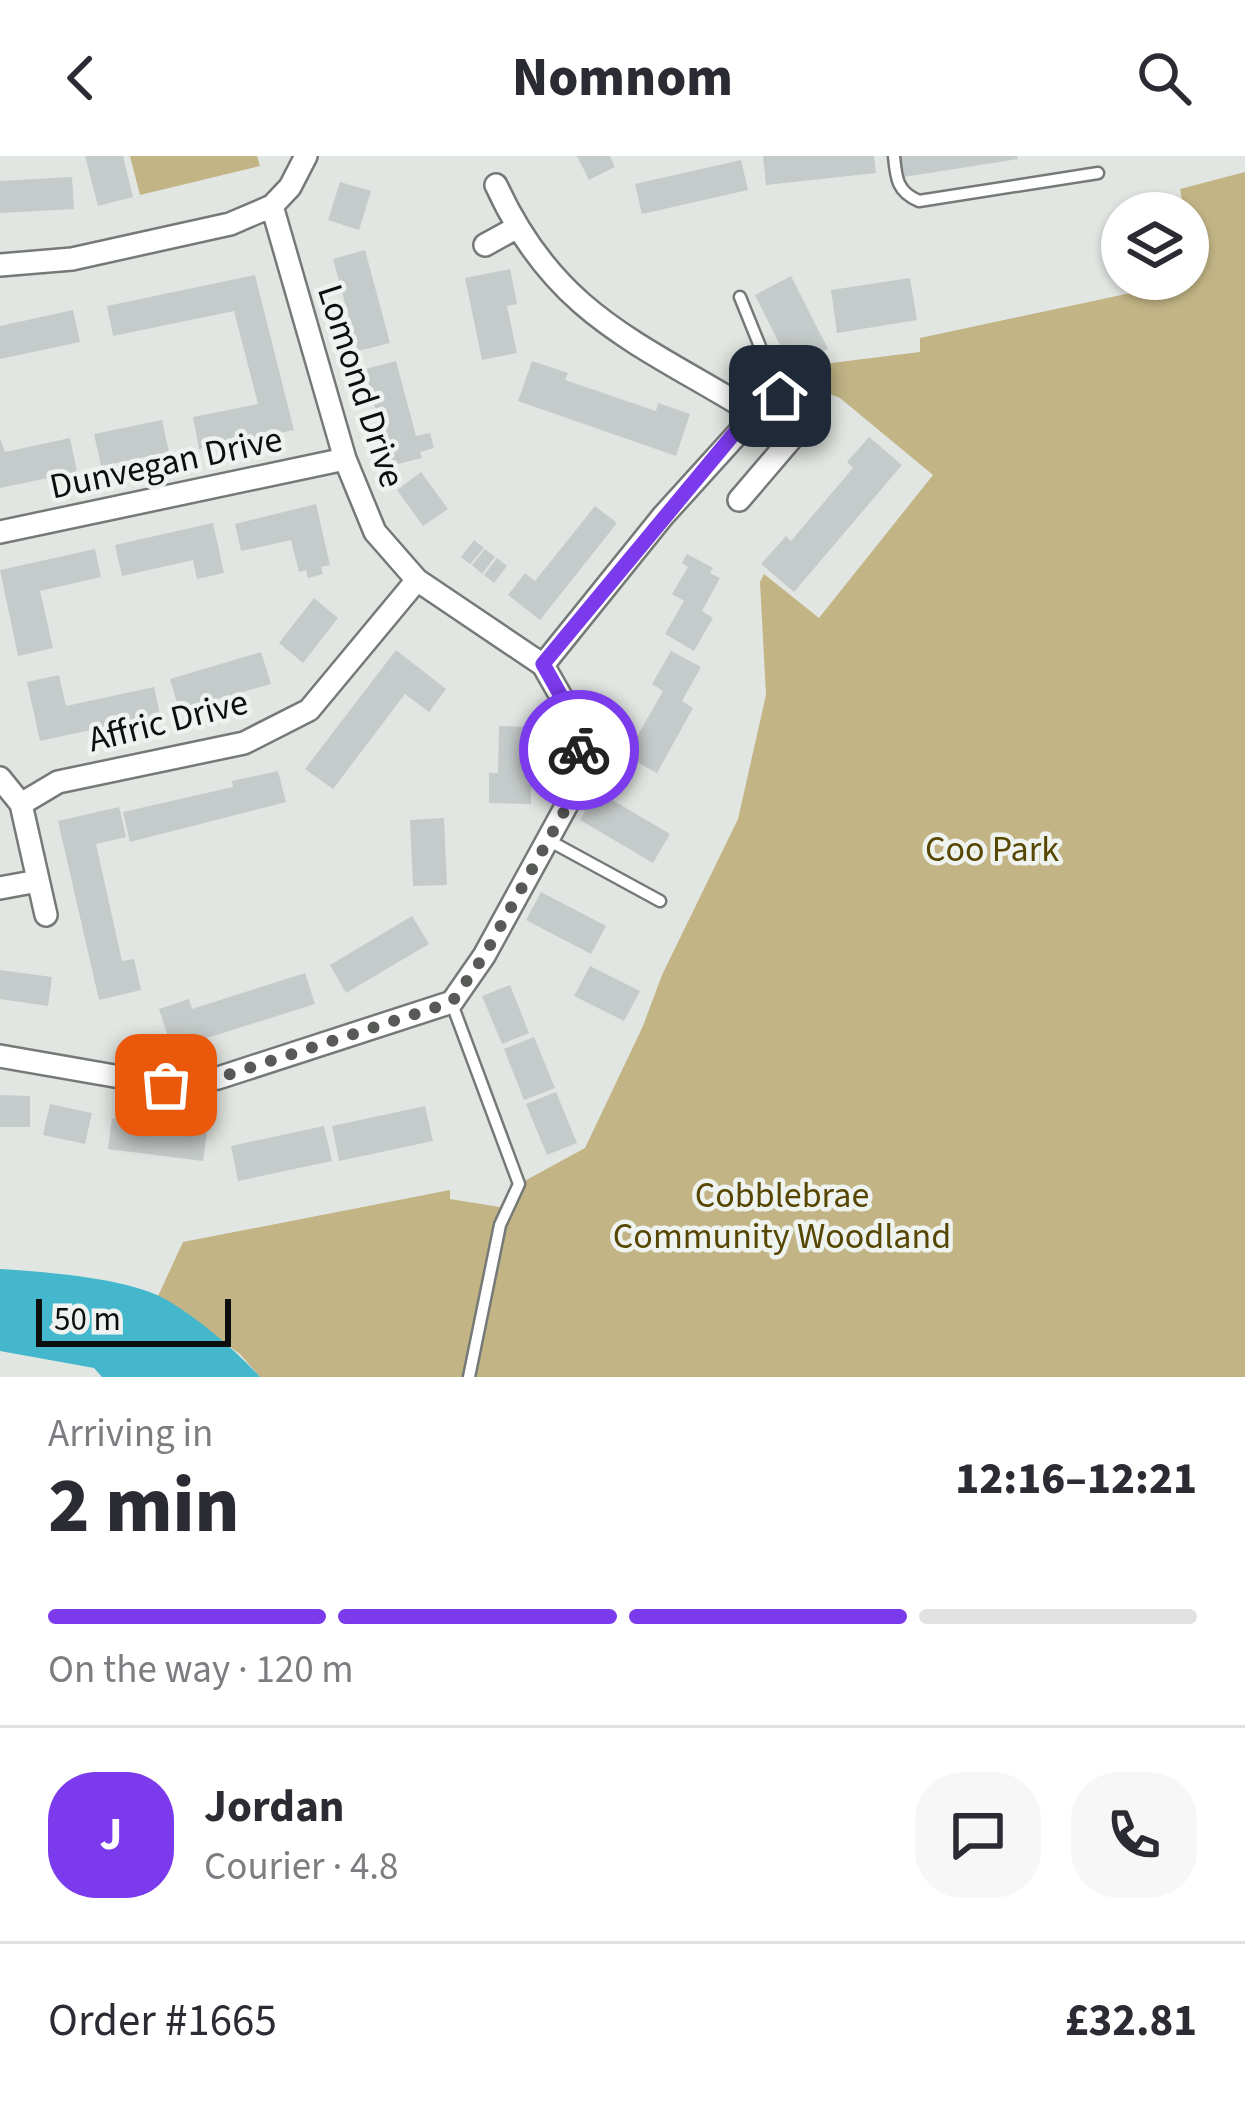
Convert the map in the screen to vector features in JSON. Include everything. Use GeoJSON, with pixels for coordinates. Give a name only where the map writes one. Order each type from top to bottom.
{"type":"FeatureCollection","features":[{"type":"Feature","properties":{"kind":"street"},"geometry":{"type":"LineString","coordinates":[[0,266],[94,254],[230,224],[272,206],[290,188],[306,156]]}},
{"type":"Feature","properties":{"kind":"street"},"geometry":{"type":"LineString","coordinates":[[496,185],[515,228],[579,303],[747,421],[775,458]]}},
{"type":"Feature","properties":{"kind":"street","name":"Lomond Drive"},"geometry":{"type":"LineString","coordinates":[[272,206],[345,459],[376,532],[417,580],[543,664],[575,721],[580,760],[571,799],[484,956],[452,1002]]}},
{"type":"Feature","properties":{"kind":"street"},"geometry":{"type":"LineString","coordinates":[[485,244],[515,228]]}},
{"type":"Feature","properties":{"kind":"street"},"geometry":{"type":"LineString","coordinates":[[543,664],[747,421],[780,396],[814,388]]}},
{"type":"Feature","properties":{"kind":"street"},"geometry":{"type":"LineString","coordinates":[[739,500],[809,418]]}},
{"type":"Feature","properties":{"kind":"street","name":"Dunvegan Drive"},"geometry":{"type":"LineString","coordinates":[[0,532],[345,459]]}},
{"type":"Feature","properties":{"kind":"street","name":"Affric Drive"},"geometry":{"type":"LineString","coordinates":[[21,803],[58,782],[244,743],[309,710],[417,580]]}},
{"type":"Feature","properties":{"kind":"street"},"geometry":{"type":"LineString","coordinates":[[0,778],[21,803],[46,915]]}},
{"type":"Feature","properties":{"kind":"street"},"geometry":{"type":"LineString","coordinates":[[0,888],[38,881]]}},
{"type":"Feature","properties":{"kind":"street"},"geometry":{"type":"LineString","coordinates":[[0,1056],[166,1085],[218,1078],[452,1002]]}},
{"type":"Feature","properties":{"kind":"lane"},"geometry":{"type":"LineString","coordinates":[[893,156],[897,183],[905,196],[919,201],[1099,172]]}},
{"type":"Feature","properties":{"kind":"lane"},"geometry":{"type":"LineString","coordinates":[[740,296],[780,396]]}},
{"type":"Feature","properties":{"kind":"lane"},"geometry":{"type":"LineString","coordinates":[[548,840],[660,902]]}},
{"type":"Feature","properties":{"kind":"lane"},"geometry":{"type":"LineString","coordinates":[[452,1002],[519,1184],[500,1225],[469,1377]]}},
{"type":"Feature","properties":{"kind":"green space"},"geometry":{"type":"Polygon","coordinates":[[[130,156],[257,156],[260,166],[140,195],[130,156]]]}},
{"type":"Feature","properties":{"kind":"green space","name":"Coo Park"},"geometry":{"type":"Polygon","coordinates":[[[1245,172],[1245,1377],[260,1377],[240,1354],[158,1296],[183,1242],[450,1190],[450,1199],[506,1208],[519,1184],[585,1148],[738,819],[766,695],[760,582],[764,574],[819,618],[933,475],[840,398],[814,388],[807,366],[920,352],[920,338],[1101,299],[1209,300],[1209,192],[1180,189],[1245,172]]]}},
{"type":"Feature","properties":{"kind":"water"},"geometry":{"type":"Polygon","coordinates":[[[0,1269],[101,1280],[157,1295],[212,1332],[260,1377],[102,1377],[94,1368],[0,1351],[0,1269]]]}},
{"type":"Feature","properties":{"kind":"building"},"geometry":{"type":"Polygon","coordinates":[[[85,156],[123,156],[133,197],[98,206],[85,156]]]}},
{"type":"Feature","properties":{"kind":"building"},"geometry":{"type":"Polygon","coordinates":[[[577,156],[610,156],[615,167],[589,180],[577,156]]]}},
{"type":"Feature","properties":{"kind":"building"},"geometry":{"type":"Polygon","coordinates":[[[763,156],[874,156],[876,173],[766,185],[763,156]]]}},
{"type":"Feature","properties":{"kind":"building"},"geometry":{"type":"Polygon","coordinates":[[[901,156],[1017,156],[1018,159],[904,177],[901,156]]]}},
{"type":"Feature","properties":{"kind":"building"},"geometry":{"type":"Polygon","coordinates":[[[741,160],[748,190],[642,214],[635,184],[741,160]]]}},
{"type":"Feature","properties":{"kind":"building"},"geometry":{"type":"Polygon","coordinates":[[[72,177],[74,209],[0,213],[0,181],[72,177]]]}},
{"type":"Feature","properties":{"kind":"building"},"geometry":{"type":"Polygon","coordinates":[[[340,182],[371,191],[359,230],[328,220],[340,182]]]}},
{"type":"Feature","properties":{"kind":"building"},"geometry":{"type":"Polygon","coordinates":[[[365,250],[390,343],[358,351],[333,259],[365,250]]]}},
{"type":"Feature","properties":{"kind":"building"},"geometry":{"type":"Polygon","coordinates":[[[510,269],[517,304],[507,306],[517,353],[482,360],[465,278],[510,269]]]}},
{"type":"Feature","properties":{"kind":"building"},"geometry":{"type":"Polygon","coordinates":[[[255,275],[294,430],[199,449],[193,417],[258,404],[234,311],[113,336],[107,306],[255,275]]]}},
{"type":"Feature","properties":{"kind":"building"},"geometry":{"type":"Polygon","coordinates":[[[791,276],[828,349],[791,367],[755,295],[791,276]]]}},
{"type":"Feature","properties":{"kind":"building"},"geometry":{"type":"Polygon","coordinates":[[[910,278],[917,320],[837,333],[831,290],[910,278]]]}},
{"type":"Feature","properties":{"kind":"building"},"geometry":{"type":"Polygon","coordinates":[[[73,310],[80,342],[0,359],[0,326],[73,310]]]}},
{"type":"Feature","properties":{"kind":"building"},"geometry":{"type":"Polygon","coordinates":[[[396,361],[416,436],[430,433],[434,448],[420,452],[422,458],[390,466],[365,369],[396,361]]]}},
{"type":"Feature","properties":{"kind":"building"},"geometry":{"type":"Polygon","coordinates":[[[532,361],[568,373],[565,380],[656,411],[658,403],[690,414],[676,456],[518,401],[532,361]]]}},
{"type":"Feature","properties":{"kind":"building"},"geometry":{"type":"Polygon","coordinates":[[[162,420],[169,452],[101,466],[94,434],[162,420]]]}},
{"type":"Feature","properties":{"kind":"building"},"geometry":{"type":"Polygon","coordinates":[[[869,437],[902,465],[794,592],[761,564],[786,536],[791,541],[853,468],[847,462],[869,437]]]}},
{"type":"Feature","properties":{"kind":"building"},"geometry":{"type":"Polygon","coordinates":[[[0,438],[5,452],[70,438],[77,472],[0,488],[0,438]]]}},
{"type":"Feature","properties":{"kind":"building"},"geometry":{"type":"Polygon","coordinates":[[[421,472],[448,509],[423,526],[397,490],[421,472]]]}},
{"type":"Feature","properties":{"kind":"building"},"geometry":{"type":"Polygon","coordinates":[[[316,504],[330,565],[321,567],[323,574],[308,578],[306,570],[299,572],[291,540],[241,551],[235,524],[316,504]]]}},
{"type":"Feature","properties":{"kind":"building"},"geometry":{"type":"Polygon","coordinates":[[[595,506],[617,523],[540,620],[508,595],[525,573],[535,581],[595,506]]]}},
{"type":"Feature","properties":{"kind":"building"},"geometry":{"type":"Polygon","coordinates":[[[213,523],[224,573],[197,579],[193,560],[122,576],[115,545],[213,523]]]}},
{"type":"Feature","properties":{"kind":"building"},"geometry":{"type":"Polygon","coordinates":[[[474,540],[484,548],[470,564],[461,557],[474,540]]]}},
{"type":"Feature","properties":{"kind":"building"},"geometry":{"type":"Polygon","coordinates":[[[95,549],[101,577],[40,591],[53,648],[18,656],[0,570],[95,549]]]}},
{"type":"Feature","properties":{"kind":"building"},"geometry":{"type":"Polygon","coordinates":[[[485,549],[495,557],[482,574],[472,565],[485,549]]]}},
{"type":"Feature","properties":{"kind":"building"},"geometry":{"type":"Polygon","coordinates":[[[687,554],[713,568],[710,573],[720,578],[702,611],[713,618],[694,651],[665,634],[684,601],[672,594],[688,567],[682,563],[687,554]]]}},
{"type":"Feature","properties":{"kind":"building"},"geometry":{"type":"Polygon","coordinates":[[[497,558],[507,566],[494,583],[484,575],[497,558]]]}},
{"type":"Feature","properties":{"kind":"building"},"geometry":{"type":"Polygon","coordinates":[[[314,598],[338,618],[303,663],[279,643],[314,598]]]}},
{"type":"Feature","properties":{"kind":"building"},"geometry":{"type":"Polygon","coordinates":[[[396,650],[446,689],[429,712],[405,694],[333,789],[305,769],[396,650]]]}},
{"type":"Feature","properties":{"kind":"building"},"geometry":{"type":"Polygon","coordinates":[[[671,651],[701,667],[682,701],[693,708],[657,773],[626,756],[663,691],[652,684],[671,651]]]}},
{"type":"Feature","properties":{"kind":"building"},"geometry":{"type":"Polygon","coordinates":[[[261,652],[271,684],[179,710],[170,679],[261,652]]]}},
{"type":"Feature","properties":{"kind":"building"},"geometry":{"type":"Polygon","coordinates":[[[59,675],[66,706],[154,687],[160,715],[40,741],[27,682],[59,675]]]}},
{"type":"Feature","properties":{"kind":"building"},"geometry":{"type":"Polygon","coordinates":[[[499,726],[532,727],[531,804],[489,803],[489,773],[498,773],[499,726]]]}},
{"type":"Feature","properties":{"kind":"building"},"geometry":{"type":"Polygon","coordinates":[[[278,771],[286,802],[130,842],[123,812],[233,787],[232,781],[278,771]]]}},
{"type":"Feature","properties":{"kind":"building"},"geometry":{"type":"Polygon","coordinates":[[[597,791],[670,834],[653,863],[580,820],[597,791]]]}},
{"type":"Feature","properties":{"kind":"building"},"geometry":{"type":"Polygon","coordinates":[[[119,807],[126,837],[96,844],[122,961],[134,959],[141,990],[99,1000],[58,821],[119,807]]]}},
{"type":"Feature","properties":{"kind":"building"},"geometry":{"type":"Polygon","coordinates":[[[444,818],[447,885],[413,886],[410,820],[444,818]]]}},
{"type":"Feature","properties":{"kind":"building"},"geometry":{"type":"Polygon","coordinates":[[[541,892],[606,926],[591,954],[526,920],[541,892]]]}},
{"type":"Feature","properties":{"kind":"building"},"geometry":{"type":"Polygon","coordinates":[[[412,916],[429,944],[346,993],[330,965],[412,916]]]}},
{"type":"Feature","properties":{"kind":"building"},"geometry":{"type":"Polygon","coordinates":[[[590,966],[640,991],[624,1021],[574,996],[590,966]]]}},
{"type":"Feature","properties":{"kind":"building"},"geometry":{"type":"Polygon","coordinates":[[[0,970],[52,977],[48,1006],[0,999],[0,970]]]}},
{"type":"Feature","properties":{"kind":"building"},"geometry":{"type":"Polygon","coordinates":[[[305,973],[315,1004],[172,1049],[159,1009],[189,999],[192,1009],[305,973]]]}},
{"type":"Feature","properties":{"kind":"building"},"geometry":{"type":"Polygon","coordinates":[[[510,985],[529,1033],[502,1044],[482,996],[510,985]]]}},
{"type":"Feature","properties":{"kind":"building"},"geometry":{"type":"Polygon","coordinates":[[[534,1037],[555,1088],[524,1100],[504,1049],[534,1037]]]}},
{"type":"Feature","properties":{"kind":"building"},"geometry":{"type":"Polygon","coordinates":[[[556,1092],[577,1143],[547,1155],[526,1104],[556,1092]]]}},
{"type":"Feature","properties":{"kind":"building"},"geometry":{"type":"Polygon","coordinates":[[[0,1095],[30,1096],[30,1127],[0,1127],[0,1095]]]}},
{"type":"Feature","properties":{"kind":"building"},"geometry":{"type":"Polygon","coordinates":[[[50,1104],[92,1113],[85,1144],[43,1135],[50,1104]]]}},
{"type":"Feature","properties":{"kind":"building"},"geometry":{"type":"Polygon","coordinates":[[[425,1106],[433,1141],[339,1161],[332,1126],[425,1106]]]}},
{"type":"Feature","properties":{"kind":"building"},"geometry":{"type":"Polygon","coordinates":[[[112,1118],[207,1130],[203,1161],[108,1149],[112,1118]]]}},
{"type":"Feature","properties":{"kind":"building"},"geometry":{"type":"Polygon","coordinates":[[[324,1126],[332,1161],[238,1181],[231,1146],[324,1126]]]}},
{"type":"Feature","properties":{"kind":"way so far"},"geometry":{"type":"LineString","coordinates":[[166,1085],[218,1078],[452,1002],[484,956],[571,799],[579,750]]}},
{"type":"Feature","properties":{"kind":"route"},"geometry":{"type":"LineString","coordinates":[[579,750],[575,721],[543,664],[752,412],[780,396]]}},
{"type":"Feature","properties":{"kind":"park label","name":"Cobblebrae Community Woodland"},"geometry":{"type":"Point","coordinates":[782,1216]}}]}
